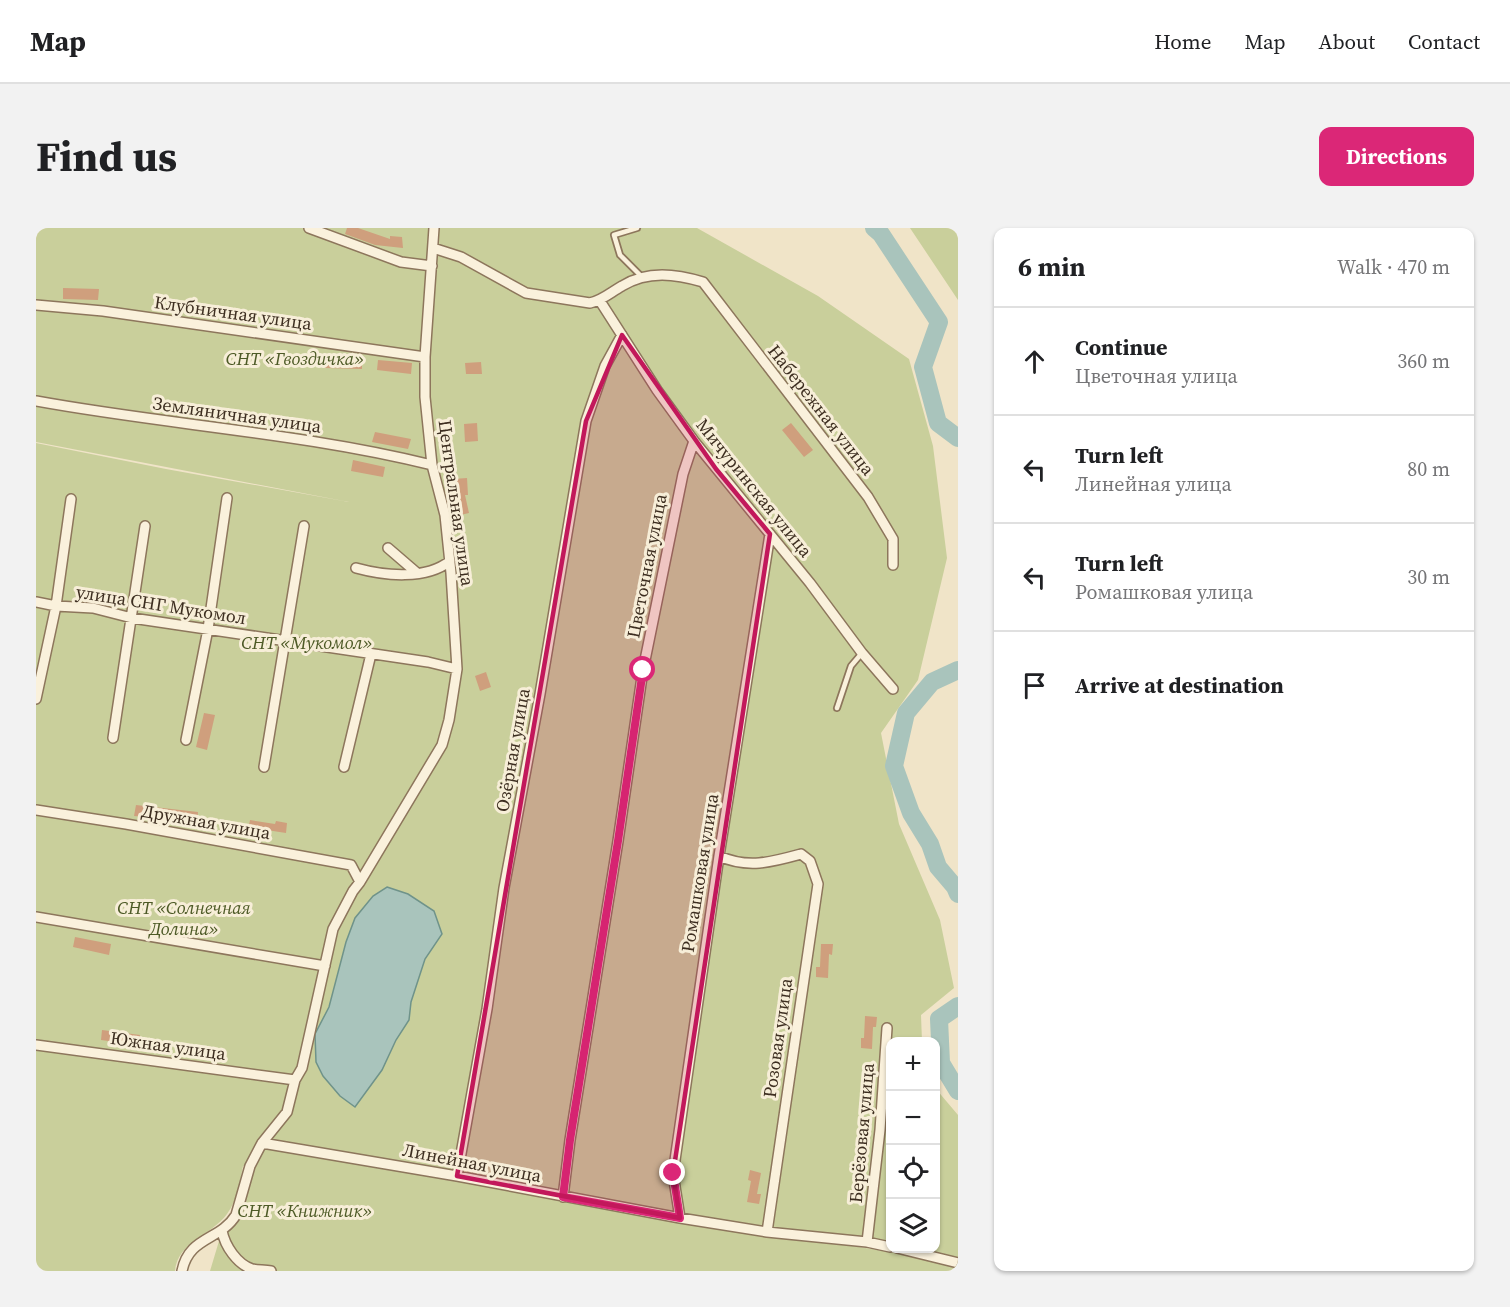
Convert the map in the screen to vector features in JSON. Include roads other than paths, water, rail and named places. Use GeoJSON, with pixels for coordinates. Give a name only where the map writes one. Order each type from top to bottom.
{"type":"FeatureCollection","features":[{"type":"Feature","properties":{"kind":"street"},"geometry":{"type":"LineString","coordinates":[[309,228],[401,262],[432,266]]}},
{"type":"Feature","properties":{"kind":"street","name":"Центральная улица"},"geometry":{"type":"LineString","coordinates":[[182,1271],[184,1261],[195,1246],[210,1235],[222,1232],[236,1215],[250,1166],[262,1143],[287,1112],[295,1080],[302,1068],[333,929],[352,891],[360,882],[442,745],[458,669],[445,515],[432,465],[425,397],[425,357],[434,228]]}},
{"type":"Feature","properties":{"kind":"street"},"geometry":{"type":"LineString","coordinates":[[433,248],[461,257],[526,293],[590,303],[600,301],[641,276]]}},
{"type":"Feature","properties":{"kind":"street","name":"Набережная улица"},"geometry":{"type":"LineString","coordinates":[[641,276],[680,275],[703,282],[868,497],[893,539],[893,565]]}},
{"type":"Feature","properties":{"kind":"street","name":"Мичуринская улица"},"geometry":{"type":"LineString","coordinates":[[600,301],[657,390],[694,441],[893,689]]}},
{"type":"Feature","properties":{"kind":"street","name":"Клубничная улица"},"geometry":{"type":"LineString","coordinates":[[36,305],[103,311],[425,357]]}},
{"type":"Feature","properties":{"kind":"street","name":"Озёрная улица"},"geometry":{"type":"LineString","coordinates":[[457,1176],[487,1009],[504,888],[586,422],[605,366],[622,335]]}},
{"type":"Feature","properties":{"kind":"street","name":"Земляничная улица"},"geometry":{"type":"LineString","coordinates":[[36,401],[88,411],[355,449],[432,465]]}},
{"type":"Feature","properties":{"kind":"street","name":"Цветочная улица"},"geometry":{"type":"LineString","coordinates":[[563,1197],[643,670],[683,474],[694,441]]}},
{"type":"Feature","properties":{"kind":"street"},"geometry":{"type":"LineString","coordinates":[[186,740],[208,629],[227,498]]}},
{"type":"Feature","properties":{"kind":"street"},"geometry":{"type":"LineString","coordinates":[[36,699],[56,606],[71,500]]}},
{"type":"Feature","properties":{"kind":"street"},"geometry":{"type":"LineString","coordinates":[[113,738],[145,526]]}},
{"type":"Feature","properties":{"kind":"street"},"geometry":{"type":"LineString","coordinates":[[264,767],[304,526]]}},
{"type":"Feature","properties":{"kind":"street","name":"Ромашковая улица"},"geometry":{"type":"LineString","coordinates":[[680,1218],[673,1173],[719,856],[770,534]]}},
{"type":"Feature","properties":{"kind":"street"},"geometry":{"type":"LineString","coordinates":[[388,548],[417,573]]}},
{"type":"Feature","properties":{"kind":"street"},"geometry":{"type":"LineString","coordinates":[[356,568],[375,574],[417,573],[439,569],[450,561]]}},
{"type":"Feature","properties":{"kind":"street","name":"улица СНГ Мукомол"},"geometry":{"type":"LineString","coordinates":[[36,602],[56,606],[93,608],[132,618],[428,662],[458,669]]}},
{"type":"Feature","properties":{"kind":"street"},"geometry":{"type":"LineString","coordinates":[[344,767],[370,654]]}},
{"type":"Feature","properties":{"kind":"street","name":"Дружная улица"},"geometry":{"type":"LineString","coordinates":[[36,810],[351,865],[360,882]]}},
{"type":"Feature","properties":{"kind":"street","name":"Розовая улица"},"geometry":{"type":"LineString","coordinates":[[719,856],[730,861],[767,864],[801,854],[810,861],[818,884],[767,1232]]}},
{"type":"Feature","properties":{"kind":"street"},"geometry":{"type":"LineString","coordinates":[[36,917],[325,966]]}},
{"type":"Feature","properties":{"kind":"street","name":"Берёзовая улица"},"geometry":{"type":"LineString","coordinates":[[867,1242],[880,1130],[887,1028]]}},
{"type":"Feature","properties":{"kind":"street","name":"Южная улица"},"geometry":{"type":"LineString","coordinates":[[36,1045],[295,1080]]}},
{"type":"Feature","properties":{"kind":"street","name":"Линейная улица"},"geometry":{"type":"LineString","coordinates":[[262,1143],[457,1176],[680,1218],[767,1232],[886,1246]]}},
{"type":"Feature","properties":{"kind":"street"},"geometry":{"type":"LineString","coordinates":[[222,1232],[224,1241],[239,1261],[250,1268],[271,1271]]}},
{"type":"Feature","properties":{"kind":"street"},"geometry":{"type":"LineString","coordinates":[[917,1253],[958,1263]]}},
{"type":"Feature","properties":{"kind":"lane"},"geometry":{"type":"LineString","coordinates":[[638,228],[614,235],[620,255],[641,276]]}},
{"type":"Feature","properties":{"kind":"lane"},"geometry":{"type":"LineString","coordinates":[[837,708],[851,666],[862,653]]}},
{"type":"Feature","properties":{"kind":"water"},"geometry":{"type":"Polygon","coordinates":[[[387,887],[408,894],[434,911],[442,934],[425,959],[411,1002],[409,1020],[396,1040],[382,1070],[355,1107],[340,1096],[323,1076],[316,1062],[315,1034],[329,1007],[346,942],[355,918],[373,896],[387,887]]]}},
{"type":"Feature","properties":{"kind":"waterway"},"geometry":{"type":"LineString","coordinates":[[874,228],[881,234],[939,322],[923,367],[938,423],[958,438]]}},
{"type":"Feature","properties":{"kind":"waterway"},"geometry":{"type":"LineString","coordinates":[[958,670],[932,682],[906,713],[894,766],[911,813],[930,844],[938,867],[958,894]]}},
{"type":"Feature","properties":{"kind":"waterway"},"geometry":{"type":"LineString","coordinates":[[958,1006],[939,1019],[941,1063],[958,1091]]}},
{"type":"Feature","properties":{"kind":"park label","name":"СНТ «Гвоздичка»"},"geometry":{"type":"Point","coordinates":[295,359]}},
{"type":"Feature","properties":{"kind":"park label","name":"СНТ «Мукомол»"},"geometry":{"type":"Point","coordinates":[307,643]}},
{"type":"Feature","properties":{"kind":"park label","name":"СНТ «Солнечная Долина»"},"geometry":{"type":"Point","coordinates":[184,918]}},
{"type":"Feature","properties":{"kind":"park label","name":"СНТ «Книжник»"},"geometry":{"type":"Point","coordinates":[305,1211]}}]}
